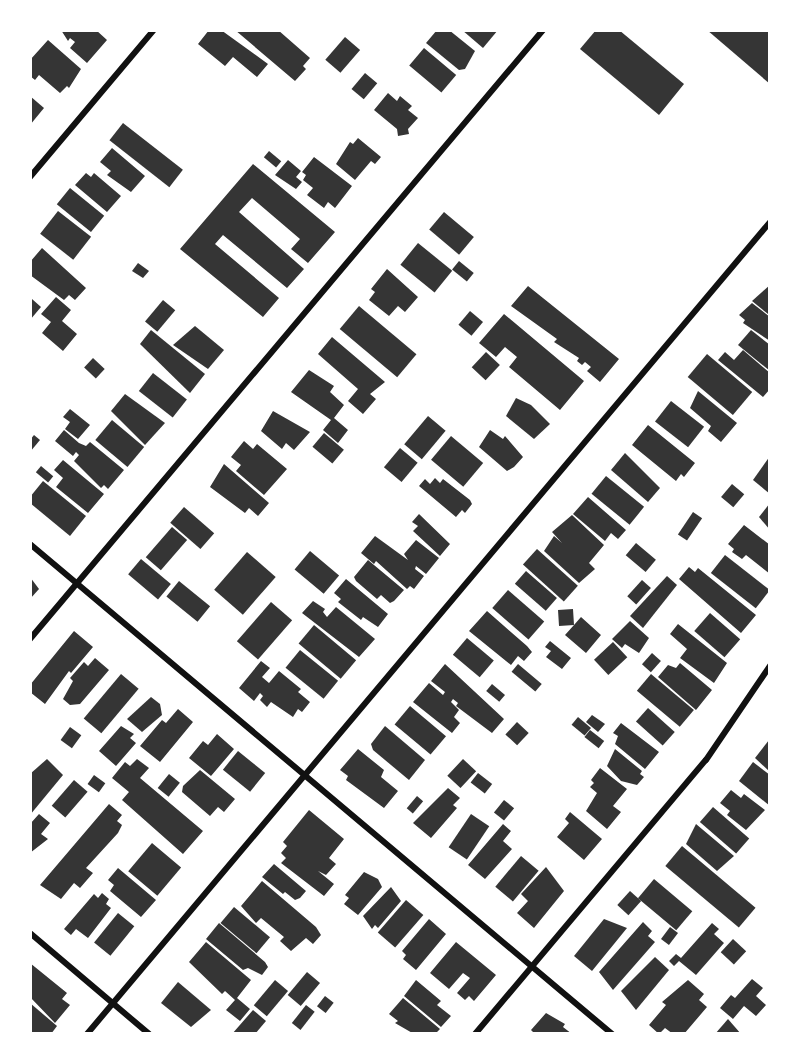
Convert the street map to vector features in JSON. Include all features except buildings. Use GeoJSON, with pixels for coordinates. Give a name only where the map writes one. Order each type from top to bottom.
{"type":"FeatureCollection","features":[{"type":"Feature","properties":{"kind":"street"},"geometry":{"type":"LineString","coordinates":[[30,177],[154,30]]}},
{"type":"Feature","properties":{"kind":"street"},"geometry":{"type":"LineString","coordinates":[[30,639],[543,30]]}},
{"type":"Feature","properties":{"kind":"street"},"geometry":{"type":"LineString","coordinates":[[87,1034],[770,222]]}},
{"type":"Feature","properties":{"kind":"street"},"geometry":{"type":"LineString","coordinates":[[30,544],[612,1034]]}},
{"type":"Feature","properties":{"kind":"street"},"geometry":{"type":"LineString","coordinates":[[475,1034],[700,767],[770,666]]}},
{"type":"Feature","properties":{"kind":"street"},"geometry":{"type":"LineString","coordinates":[[30,933],[149,1034]]}}]}
